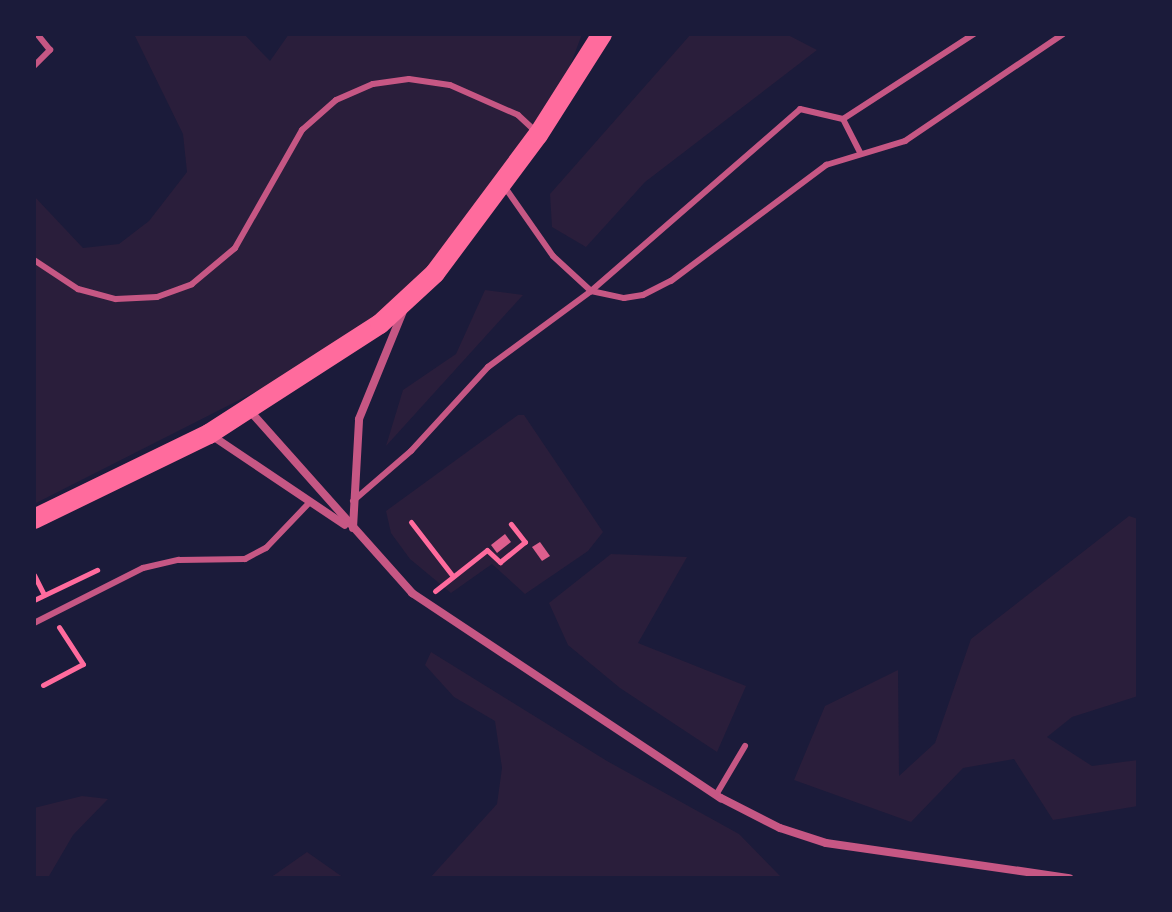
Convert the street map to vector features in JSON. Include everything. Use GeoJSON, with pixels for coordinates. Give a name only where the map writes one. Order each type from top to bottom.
{"type":"FeatureCollection","features":[{"type":"Feature","properties":{"kind":"main road"},"geometry":{"type":"LineString","coordinates":[[34,519],[250,411],[380,324],[435,273],[538,135],[602,34]]}},
{"type":"Feature","properties":{"kind":"street"},"geometry":{"type":"LineString","coordinates":[[353,529],[359,419],[410,296]]}},
{"type":"Feature","properties":{"kind":"street"},"geometry":{"type":"LineString","coordinates":[[250,411],[412,593],[716,795],[780,828],[826,843],[1069,878]]}},
{"type":"Feature","properties":{"kind":"street"},"geometry":{"type":"LineString","coordinates":[[209,434],[309,503],[353,529]]}},
{"type":"Feature","properties":{"kind":"lane"},"geometry":{"type":"LineString","coordinates":[[34,66],[50,50],[37,34]]}},
{"type":"Feature","properties":{"kind":"lane"},"geometry":{"type":"LineString","coordinates":[[353,501],[411,451],[488,367],[591,291],[800,109],[843,119],[974,34]]}},
{"type":"Feature","properties":{"kind":"lane"},"geometry":{"type":"LineString","coordinates":[[502,184],[553,256],[591,291],[624,298],[643,295],[671,281],[826,165],[905,141],[1063,34]]}},
{"type":"Feature","properties":{"kind":"lane"},"geometry":{"type":"LineString","coordinates":[[34,260],[78,289],[116,299],[157,297],[192,284],[235,248],[302,130],[336,100],[373,84],[409,79],[450,85],[518,115],[538,135]]}},
{"type":"Feature","properties":{"kind":"lane"},"geometry":{"type":"LineString","coordinates":[[843,119],[860,153]]}},
{"type":"Feature","properties":{"kind":"lane"},"geometry":{"type":"LineString","coordinates":[[34,623],[143,568],[179,560],[245,559],[266,548],[309,503]]}},
{"type":"Feature","properties":{"kind":"lane"},"geometry":{"type":"LineString","coordinates":[[716,795],[745,746]]}},
{"type":"Feature","properties":{"kind":"path"},"geometry":{"type":"LineString","coordinates":[[411,522],[452,575]]}},
{"type":"Feature","properties":{"kind":"path"},"geometry":{"type":"LineString","coordinates":[[435,591],[487,550],[500,562],[525,542],[511,524]]}},
{"type":"Feature","properties":{"kind":"path"},"geometry":{"type":"LineString","coordinates":[[34,600],[97,570]]}},
{"type":"Feature","properties":{"kind":"path"},"geometry":{"type":"LineString","coordinates":[[34,575],[50,606]]}},
{"type":"Feature","properties":{"kind":"path"},"geometry":{"type":"LineString","coordinates":[[43,685],[83,664],[62,626],[48,633]]}},
{"type":"Feature","properties":{"kind":"shaded area"},"geometry":{"type":"Polygon","coordinates":[[[134,34],[244,34],[270,61],[289,34],[582,34],[553,112],[446,257],[352,343],[34,504],[34,196],[83,248],[119,244],[149,221],[187,172],[183,134],[134,34]]]}},
{"type":"Feature","properties":{"kind":"shaded area"},"geometry":{"type":"Polygon","coordinates":[[[691,34],[786,34],[817,50],[645,182],[586,247],[552,227],[550,194],[691,34]]]}},
{"type":"Feature","properties":{"kind":"shaded area"},"geometry":{"type":"Polygon","coordinates":[[[485,290],[523,295],[386,446],[403,390],[456,354],[485,290]]]}},
{"type":"Feature","properties":{"kind":"shaded area"},"geometry":{"type":"Polygon","coordinates":[[[518,415],[524,415],[603,532],[588,551],[525,594],[492,564],[451,593],[410,559],[391,533],[386,511],[518,415]]]}},
{"type":"Feature","properties":{"kind":"shaded area"},"geometry":{"type":"Polygon","coordinates":[[[1129,516],[1138,519],[1138,696],[1072,717],[1047,737],[1092,766],[1138,760],[1138,806],[1053,820],[1014,759],[963,768],[911,822],[794,780],[825,706],[898,670],[899,776],[935,743],[971,639],[1129,516]]]}},
{"type":"Feature","properties":{"kind":"shaded area"},"geometry":{"type":"Polygon","coordinates":[[[611,554],[687,557],[638,643],[746,686],[717,752],[620,688],[568,645],[549,603],[611,554]]]}},
{"type":"Feature","properties":{"kind":"shaded area"},"geometry":{"type":"Polygon","coordinates":[[[431,652],[607,761],[739,834],[780,876],[790,878],[430,878],[497,804],[502,768],[495,721],[454,697],[425,665],[431,652]]]}},
{"type":"Feature","properties":{"kind":"shaded area"},"geometry":{"type":"Polygon","coordinates":[[[82,796],[108,799],[73,835],[49,876],[34,878],[34,808],[82,796]]]}},
{"type":"Feature","properties":{"kind":"shaded area"},"geometry":{"type":"Polygon","coordinates":[[[307,852],[344,878],[270,878],[307,852]]]}},
{"type":"Feature","properties":{"kind":"building"},"geometry":{"type":"Polygon","coordinates":[[[505,534],[511,542],[497,553],[491,545],[505,534]]]}},
{"type":"Feature","properties":{"kind":"building"},"geometry":{"type":"Polygon","coordinates":[[[540,542],[550,556],[542,561],[532,547],[540,542]]]}}]}
